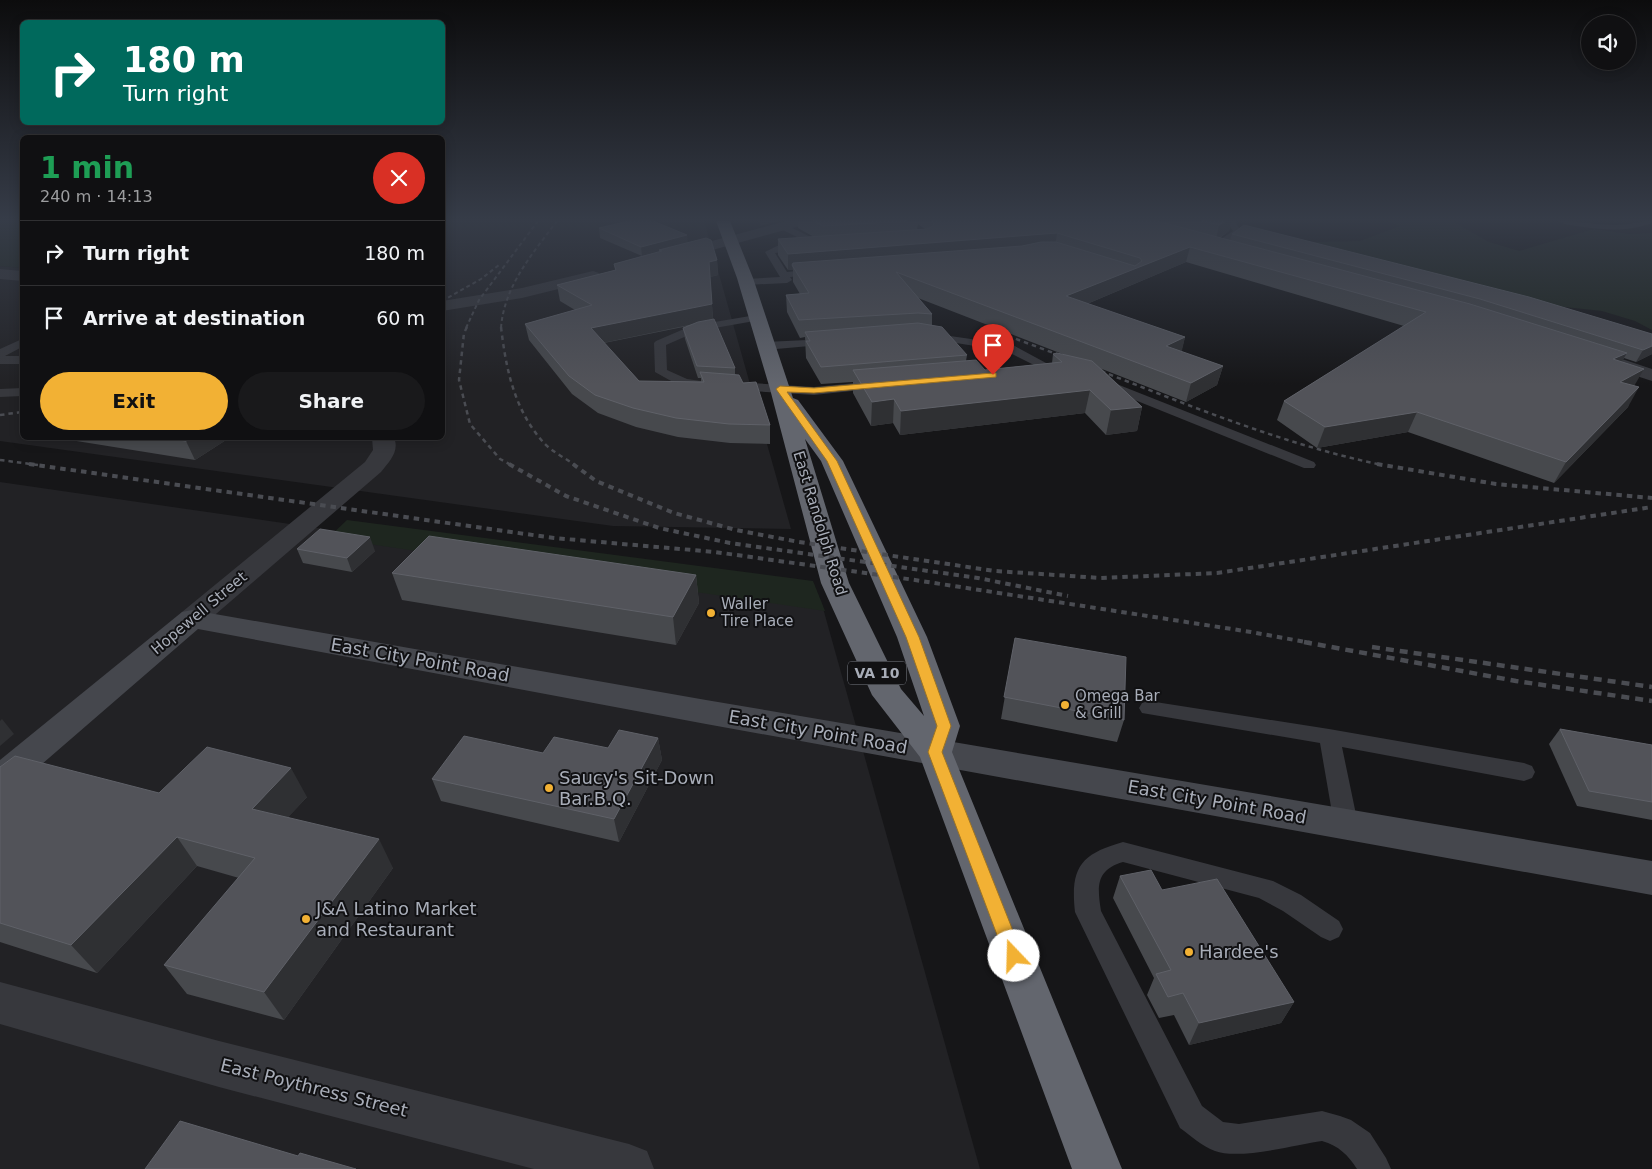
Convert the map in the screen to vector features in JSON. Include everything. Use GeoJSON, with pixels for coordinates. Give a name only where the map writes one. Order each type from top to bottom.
{"type":"FeatureCollection","features":[{"type":"Feature","properties":{"kind":"highway","name":"East Randolph Road"},"geometry":{"type":"LineString","coordinates":[[744,276],[780,389],[836,583],[888,695],[935,752],[1097,1169]]}},
{"type":"Feature","properties":{"kind":"highway","name":"East Randolph Road"},"geometry":{"type":"LineString","coordinates":[[780,389],[832,461],[912,637],[944,726],[935,752]]}},
{"type":"Feature","properties":{"kind":"street"},"geometry":{"type":"LineString","coordinates":[[445,306],[522,293],[596,276]]}},
{"type":"Feature","properties":{"kind":"street"},"geometry":{"type":"LineString","coordinates":[[1596,356],[1652,375]]}},
{"type":"Feature","properties":{"kind":"street","name":"Hopewell Street"},"geometry":{"type":"LineString","coordinates":[[0,780],[373,467],[384,453],[384,440]]}},
{"type":"Feature","properties":{"kind":"street","name":"East City Point Road"},"geometry":{"type":"LineString","coordinates":[[192,618],[1651,880]]}},
{"type":"Feature","properties":{"kind":"street","name":"East Poythress Street"},"geometry":{"type":"LineString","coordinates":[[0,1003],[219,1064],[629,1169]]}},
{"type":"Feature","properties":{"kind":"lane"},"geometry":{"type":"LineString","coordinates":[[746,282],[787,280],[784,276]]}},
{"type":"Feature","properties":{"kind":"lane"},"geometry":{"type":"LineString","coordinates":[[756,318],[695,328],[660,344],[660,372],[684,384],[814,391],[893,384]]}},
{"type":"Feature","properties":{"kind":"lane"},"geometry":{"type":"LineString","coordinates":[[917,334],[1009,348],[1053,370]]}},
{"type":"Feature","properties":{"kind":"lane"},"geometry":{"type":"LineString","coordinates":[[765,346],[841,340]]}},
{"type":"Feature","properties":{"kind":"lane"},"geometry":{"type":"LineString","coordinates":[[0,354],[20,344]]}},
{"type":"Feature","properties":{"kind":"lane"},"geometry":{"type":"LineString","coordinates":[[0,360],[20,360]]}},
{"type":"Feature","properties":{"kind":"lane"},"geometry":{"type":"LineString","coordinates":[[1033,372],[1053,370],[1069,372]]}},
{"type":"Feature","properties":{"kind":"lane"},"geometry":{"type":"LineString","coordinates":[[1091,378],[1309,465]]}},
{"type":"Feature","properties":{"kind":"lane"},"geometry":{"type":"LineString","coordinates":[[0,394],[20,392]]}},
{"type":"Feature","properties":{"kind":"lane"},"geometry":{"type":"LineString","coordinates":[[1149,708],[1329,737],[1524,772]]}},
{"type":"Feature","properties":{"kind":"lane"},"geometry":{"type":"LineString","coordinates":[[1329,737],[1346,824]]}},
{"type":"Feature","properties":{"kind":"lane"},"geometry":{"type":"LineString","coordinates":[[1330,929],[1292,903],[1264,889],[1123,852],[1104,858],[1090,873],[1085,892],[1088,912],[1190,1117],[1218,1137],[1225,1138],[1239,1139],[1322,1126],[1340,1131],[1359,1144],[1375,1169]]}},
{"type":"Feature","properties":{"kind":"shaded area"},"geometry":{"type":"Polygon","coordinates":[[[0,276],[20,276],[20,440],[445,440],[445,276],[719,276],[791,529],[613,526],[0,441],[0,276]]]}},
{"type":"Feature","properties":{"kind":"shaded area"},"geometry":{"type":"Polygon","coordinates":[[[1434,276],[1652,276],[1652,330],[1635,321],[1602,311],[1537,304],[1434,276]]]}},
{"type":"Feature","properties":{"kind":"shaded area"},"geometry":{"type":"Polygon","coordinates":[[[0,482],[821,601],[980,1169],[0,1169],[0,482]]]}},
{"type":"Feature","properties":{"kind":"shaded area"},"geometry":{"type":"Polygon","coordinates":[[[347,520],[813,581],[825,611],[328,538],[347,520]]]}},
{"type":"Feature","properties":{"kind":"building"},"geometry":{"type":"Polygon","coordinates":[[[594,276],[710,276],[712,304],[591,328],[639,381],[704,382],[700,372],[739,375],[743,383],[756,382],[770,425],[729,424],[676,418],[633,408],[595,395],[569,376],[525,324],[592,305],[557,285],[594,276]]]}},
{"type":"Feature","properties":{"kind":"building"},"geometry":{"type":"Polygon","coordinates":[[[798,276],[899,276],[932,314],[918,313],[799,320],[786,295],[809,293],[798,276]]]}},
{"type":"Feature","properties":{"kind":"building"},"geometry":{"type":"Polygon","coordinates":[[[905,276],[1118,276],[1066,296],[1185,337],[1166,346],[1223,366],[1191,383],[905,276]]]}},
{"type":"Feature","properties":{"kind":"building"},"geometry":{"type":"Polygon","coordinates":[[[1294,276],[1363,276],[1470,304],[1627,353],[1613,359],[1644,369],[1620,382],[1639,387],[1566,462],[1417,412],[1325,427],[1284,401],[1426,312],[1294,276]]]}},
{"type":"Feature","properties":{"kind":"building"},"geometry":{"type":"Polygon","coordinates":[[[1391,276],[1444,276],[1529,297],[1652,334],[1652,346],[1643,350],[1480,299],[1391,276]]]}},
{"type":"Feature","properties":{"kind":"building"},"geometry":{"type":"Polygon","coordinates":[[[714,319],[735,368],[697,366],[683,328],[698,322],[714,319]]]}},
{"type":"Feature","properties":{"kind":"building"},"geometry":{"type":"Polygon","coordinates":[[[918,323],[942,327],[967,355],[821,367],[806,341],[810,341],[805,332],[918,323]]]}},
{"type":"Feature","properties":{"kind":"building"},"geometry":{"type":"Polygon","coordinates":[[[1057,353],[1092,361],[1142,407],[1111,410],[1090,390],[901,411],[894,399],[872,402],[853,370],[976,360],[985,370],[1062,362],[1053,354],[1057,353]]]}},
{"type":"Feature","properties":{"kind":"building"},"geometry":{"type":"Polygon","coordinates":[[[320,529],[370,537],[347,558],[297,549],[320,529]]]}},
{"type":"Feature","properties":{"kind":"building"},"geometry":{"type":"Polygon","coordinates":[[[429,536],[696,575],[673,617],[392,573],[429,536]]]}},
{"type":"Feature","properties":{"kind":"building"},"geometry":{"type":"Polygon","coordinates":[[[1015,638],[1126,657],[1124,720],[1004,697],[1015,638]]]}},
{"type":"Feature","properties":{"kind":"building"},"geometry":{"type":"Polygon","coordinates":[[[1560,729],[1652,745],[1652,802],[1589,791],[1560,729]]]}},
{"type":"Feature","properties":{"kind":"building"},"geometry":{"type":"Polygon","coordinates":[[[619,730],[658,738],[614,819],[432,779],[464,736],[543,753],[554,737],[608,748],[619,730]]]}},
{"type":"Feature","properties":{"kind":"building"},"geometry":{"type":"Polygon","coordinates":[[[207,747],[291,768],[252,809],[379,839],[264,992],[164,965],[255,858],[177,837],[71,945],[0,923],[0,767],[15,756],[159,793],[207,747]]]}},
{"type":"Feature","properties":{"kind":"building","name":"Hardee's"},"geometry":{"type":"Polygon","coordinates":[[[1151,870],[1162,890],[1217,879],[1294,1002],[1199,1023],[1183,993],[1168,997],[1156,974],[1171,970],[1120,876],[1151,870]]]}},
{"type":"Feature","properties":{"kind":"building"},"geometry":{"type":"Polygon","coordinates":[[[180,1121],[298,1156],[300,1153],[356,1169],[145,1169],[180,1121]]]}},
{"type":"Feature","properties":{"kind":"railway"},"geometry":{"type":"LineString","coordinates":[[445,299],[485,276]]}},
{"type":"Feature","properties":{"kind":"railway"},"geometry":{"type":"LineString","coordinates":[[466,328],[479,300],[497,276]]}},
{"type":"Feature","properties":{"kind":"railway"},"geometry":{"type":"LineString","coordinates":[[501,327],[508,298],[519,276]]}},
{"type":"Feature","properties":{"kind":"railway"},"geometry":{"type":"LineString","coordinates":[[467,327],[464,333],[459,380],[470,424],[500,459],[511,465]]}},
{"type":"Feature","properties":{"kind":"railway"},"geometry":{"type":"LineString","coordinates":[[501,327],[513,388],[525,416],[546,445],[575,465]]}},
{"type":"Feature","properties":{"kind":"railway"},"geometry":{"type":"LineString","coordinates":[[992,330],[1067,358]]}},
{"type":"Feature","properties":{"kind":"railway"},"geometry":{"type":"LineString","coordinates":[[1093,368],[1272,435],[1380,464]]}},
{"type":"Feature","properties":{"kind":"railway"},"geometry":{"type":"LineString","coordinates":[[0,415],[20,412]]}},
{"type":"Feature","properties":{"kind":"railway"},"geometry":{"type":"LineString","coordinates":[[0,460],[38,465]]}},
{"type":"Feature","properties":{"kind":"railway"},"geometry":{"type":"LineString","coordinates":[[29,464],[554,538],[715,552],[915,580],[1311,643]]}},
{"type":"Feature","properties":{"kind":"railway"},"geometry":{"type":"LineString","coordinates":[[509,464],[566,496],[659,528],[730,543],[978,578],[1068,596]]}},
{"type":"Feature","properties":{"kind":"railway"},"geometry":{"type":"LineString","coordinates":[[573,464],[596,481],[674,513],[736,530],[799,542],[995,571],[1101,578],[1217,573],[1652,507]]}},
{"type":"Feature","properties":{"kind":"railway"},"geometry":{"type":"LineString","coordinates":[[1380,464],[1496,484],[1652,498]]}},
{"type":"Feature","properties":{"kind":"railway"},"geometry":{"type":"LineString","coordinates":[[1304,642],[1516,681],[1652,701]]}},
{"type":"Feature","properties":{"kind":"railway"},"geometry":{"type":"LineString","coordinates":[[1372,647],[1652,687]]}},
{"type":"Feature","properties":{"kind":"place","name":"Waller Tire Place"},"geometry":{"type":"Point","coordinates":[711,613]}},
{"type":"Feature","properties":{"kind":"place","name":"Omega Bar & Grill"},"geometry":{"type":"Point","coordinates":[1065,705]}},
{"type":"Feature","properties":{"kind":"place","name":"Saucy's Sit-Down Bar.B.Q."},"geometry":{"type":"Point","coordinates":[549,788]}},
{"type":"Feature","properties":{"kind":"place","name":"J&A Latino Market and Restaurant"},"geometry":{"type":"Point","coordinates":[306,919]}},
{"type":"Feature","properties":{"kind":"place","name":"Hardee's"},"geometry":{"type":"Point","coordinates":[1189,952]}},
{"type":"Feature","properties":{"kind":"route"},"geometry":{"type":"LineString","coordinates":[[993,375],[814,391],[780,389],[832,461],[912,637],[944,726],[935,752],[1014,956]]}}]}
